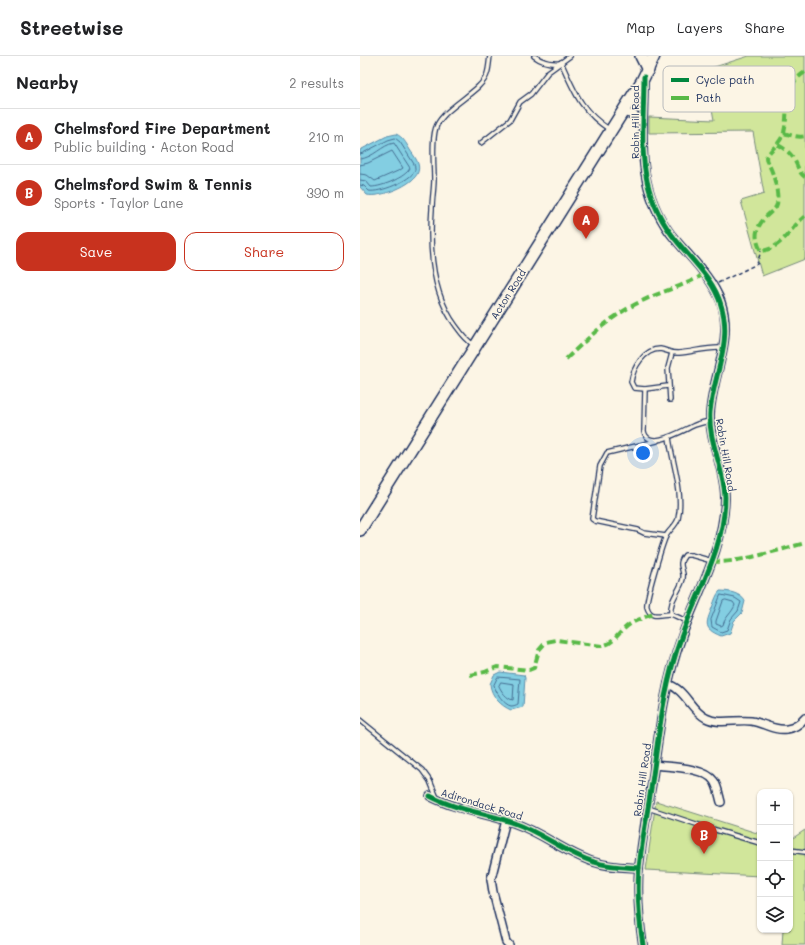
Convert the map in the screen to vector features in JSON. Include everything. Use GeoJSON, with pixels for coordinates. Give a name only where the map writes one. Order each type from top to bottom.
{"type":"FeatureCollection","features":[{"type":"Feature","properties":{"kind":"main road"},"geometry":{"type":"LineString","coordinates":[[641,56],[646,74]]}},
{"type":"Feature","properties":{"kind":"main road","name":"Acton Road"},"geometry":{"type":"LineString","coordinates":[[360,530],[646,74],[654,56]]}},
{"type":"Feature","properties":{"kind":"street","name":"Robin Hill Road"},"geometry":{"type":"LineString","coordinates":[[643,945],[639,906],[639,868],[659,724],[678,647],[712,561],[723,517],[725,500],[723,477],[710,421],[713,393],[724,348],[724,317],[721,302],[712,286],[670,232],[653,204],[647,185],[643,164],[643,123],[646,74]]}},
{"type":"Feature","properties":{"kind":"street"},"geometry":{"type":"LineString","coordinates":[[622,112],[634,115],[643,123]]}},
{"type":"Feature","properties":{"kind":"street"},"geometry":{"type":"LineString","coordinates":[[668,684],[678,688],[700,714],[712,721],[748,721],[783,730],[794,727],[805,718]]}},
{"type":"Feature","properties":{"kind":"street"},"geometry":{"type":"LineString","coordinates":[[654,765],[693,770],[708,776],[716,786],[721,802]]}},
{"type":"Feature","properties":{"kind":"street","name":"Adirondack Road"},"geometry":{"type":"LineString","coordinates":[[430,796],[459,808],[506,820],[534,831],[577,856],[594,863],[609,866],[639,868]]}},
{"type":"Feature","properties":{"kind":"street"},"geometry":{"type":"LineString","coordinates":[[506,820],[492,879],[493,892],[506,944]]}},
{"type":"Feature","properties":{"kind":"lane"},"geometry":{"type":"LineString","coordinates":[[475,346],[467,339],[450,318],[443,305],[438,289],[431,238],[434,181],[434,136],[440,118],[482,83],[487,75],[490,56]]}},
{"type":"Feature","properties":{"kind":"lane"},"geometry":{"type":"LineString","coordinates":[[534,56],[539,60],[561,62]]}},
{"type":"Feature","properties":{"kind":"lane"},"geometry":{"type":"LineString","coordinates":[[481,143],[510,120],[520,102],[531,94],[548,72],[570,56]]}},
{"type":"Feature","properties":{"kind":"lane"},"geometry":{"type":"LineString","coordinates":[[561,62],[578,98],[585,109],[610,131]]}},
{"type":"Feature","properties":{"kind":"lane"},"geometry":{"type":"LineString","coordinates":[[668,386],[637,389],[632,385],[632,378],[636,366],[645,356],[656,350],[680,353],[709,348],[724,348]]}},
{"type":"Feature","properties":{"kind":"lane"},"geometry":{"type":"LineString","coordinates":[[670,400],[668,386],[669,362],[672,353]]}},
{"type":"Feature","properties":{"kind":"lane"},"geometry":{"type":"LineString","coordinates":[[645,389],[645,435],[649,440],[657,441]]}},
{"type":"Feature","properties":{"kind":"lane"},"geometry":{"type":"LineString","coordinates":[[666,536],[595,521],[592,519],[600,466],[607,453],[657,441],[697,424],[710,421]]}},
{"type":"Feature","properties":{"kind":"lane"},"geometry":{"type":"LineString","coordinates":[[669,436],[678,493],[678,519],[666,536],[650,590],[647,608],[650,613],[654,615],[661,616],[671,614],[688,621]]}},
{"type":"Feature","properties":{"kind":"lane"},"geometry":{"type":"LineString","coordinates":[[671,614],[670,609],[672,602],[683,580],[680,564],[685,555],[691,555],[712,561]]}},
{"type":"Feature","properties":{"kind":"lane"},"geometry":{"type":"LineString","coordinates":[[360,720],[422,770],[430,781],[439,801]]}},
{"type":"Feature","properties":{"kind":"lane"},"geometry":{"type":"LineString","coordinates":[[648,808],[757,842]]}},
{"type":"Feature","properties":{"kind":"lane"},"geometry":{"type":"LineString","coordinates":[[793,850],[805,852]]}},
{"type":"Feature","properties":{"kind":"path"},"geometry":{"type":"LineString","coordinates":[[712,286],[757,264],[761,251]]}},
{"type":"Feature","properties":{"kind":"green space"},"geometry":{"type":"Polygon","coordinates":[[[749,56],[805,56],[805,259],[762,276],[741,201],[764,194],[753,132],[649,133],[649,117],[714,120],[713,112],[795,112],[795,66],[718,66],[749,56]]]}},
{"type":"Feature","properties":{"kind":"green space"},"geometry":{"type":"Polygon","coordinates":[[[656,801],[757,833],[757,876],[646,870],[656,801]]]}},
{"type":"Feature","properties":{"kind":"green space"},"geometry":{"type":"Polygon","coordinates":[[[805,830],[805,945],[782,945],[783,933],[793,933],[793,838],[805,830]]]}},
{"type":"Feature","properties":{"kind":"water"},"geometry":{"type":"Polygon","coordinates":[[[396,134],[404,140],[415,157],[419,166],[418,172],[410,182],[396,190],[380,194],[367,195],[360,187],[360,150],[387,136],[396,134]]]}},
{"type":"Feature","properties":{"kind":"water"},"geometry":{"type":"Polygon","coordinates":[[[720,591],[734,593],[743,598],[745,601],[742,613],[734,621],[730,633],[721,636],[710,630],[707,624],[715,599],[720,591]]]}},
{"type":"Feature","properties":{"kind":"water"},"geometry":{"type":"Polygon","coordinates":[[[500,672],[524,675],[523,707],[511,710],[500,703],[492,693],[490,684],[494,675],[500,672]]]}},
{"type":"Feature","properties":{"kind":"marked path"},"geometry":{"type":"LineString","coordinates":[[795,81],[805,72]]}},
{"type":"Feature","properties":{"kind":"marked path"},"geometry":{"type":"LineString","coordinates":[[786,112],[783,136],[766,157],[777,190],[777,204],[776,207],[763,220],[758,230],[757,239],[761,251],[775,246],[805,216]]}},
{"type":"Feature","properties":{"kind":"marked path"},"geometry":{"type":"LineString","coordinates":[[784,133],[802,137],[805,136]]}},
{"type":"Feature","properties":{"kind":"marked path"},"geometry":{"type":"LineString","coordinates":[[778,145],[792,156],[800,172],[805,177]]}},
{"type":"Feature","properties":{"kind":"marked path"},"geometry":{"type":"LineString","coordinates":[[566,359],[593,334],[621,312],[650,297],[689,282],[704,274]]}},
{"type":"Feature","properties":{"kind":"marked path"},"geometry":{"type":"LineString","coordinates":[[712,561],[720,562],[744,559],[805,543]]}},
{"type":"Feature","properties":{"kind":"marked path"},"geometry":{"type":"LineString","coordinates":[[470,675],[485,672],[497,667],[529,670],[534,668],[539,650],[546,642],[556,640],[602,646],[606,645],[630,624],[653,614]]}},
{"type":"Feature","properties":{"kind":"cycle path"},"geometry":{"type":"LineString","coordinates":[[643,945],[640,926],[638,887],[639,868],[666,690],[676,653],[688,618],[716,551],[721,533],[725,497],[722,476],[711,433],[710,423],[712,399],[724,346],[724,319],[721,305],[712,285],[700,268],[672,235],[660,216],[652,197],[646,178],[644,159],[644,77]]}},
{"type":"Feature","properties":{"kind":"cycle path"},"geometry":{"type":"LineString","coordinates":[[430,796],[450,805],[525,827],[573,854],[599,864],[639,868]]}},
{"type":"Feature","properties":{"kind":"place","name":"Chelmsford Fire Department"},"geometry":{"type":"Point","coordinates":[586,239]}},
{"type":"Feature","properties":{"kind":"place","name":"Chelmsford Swim & Tennis"},"geometry":{"type":"Point","coordinates":[704,854]}}]}
